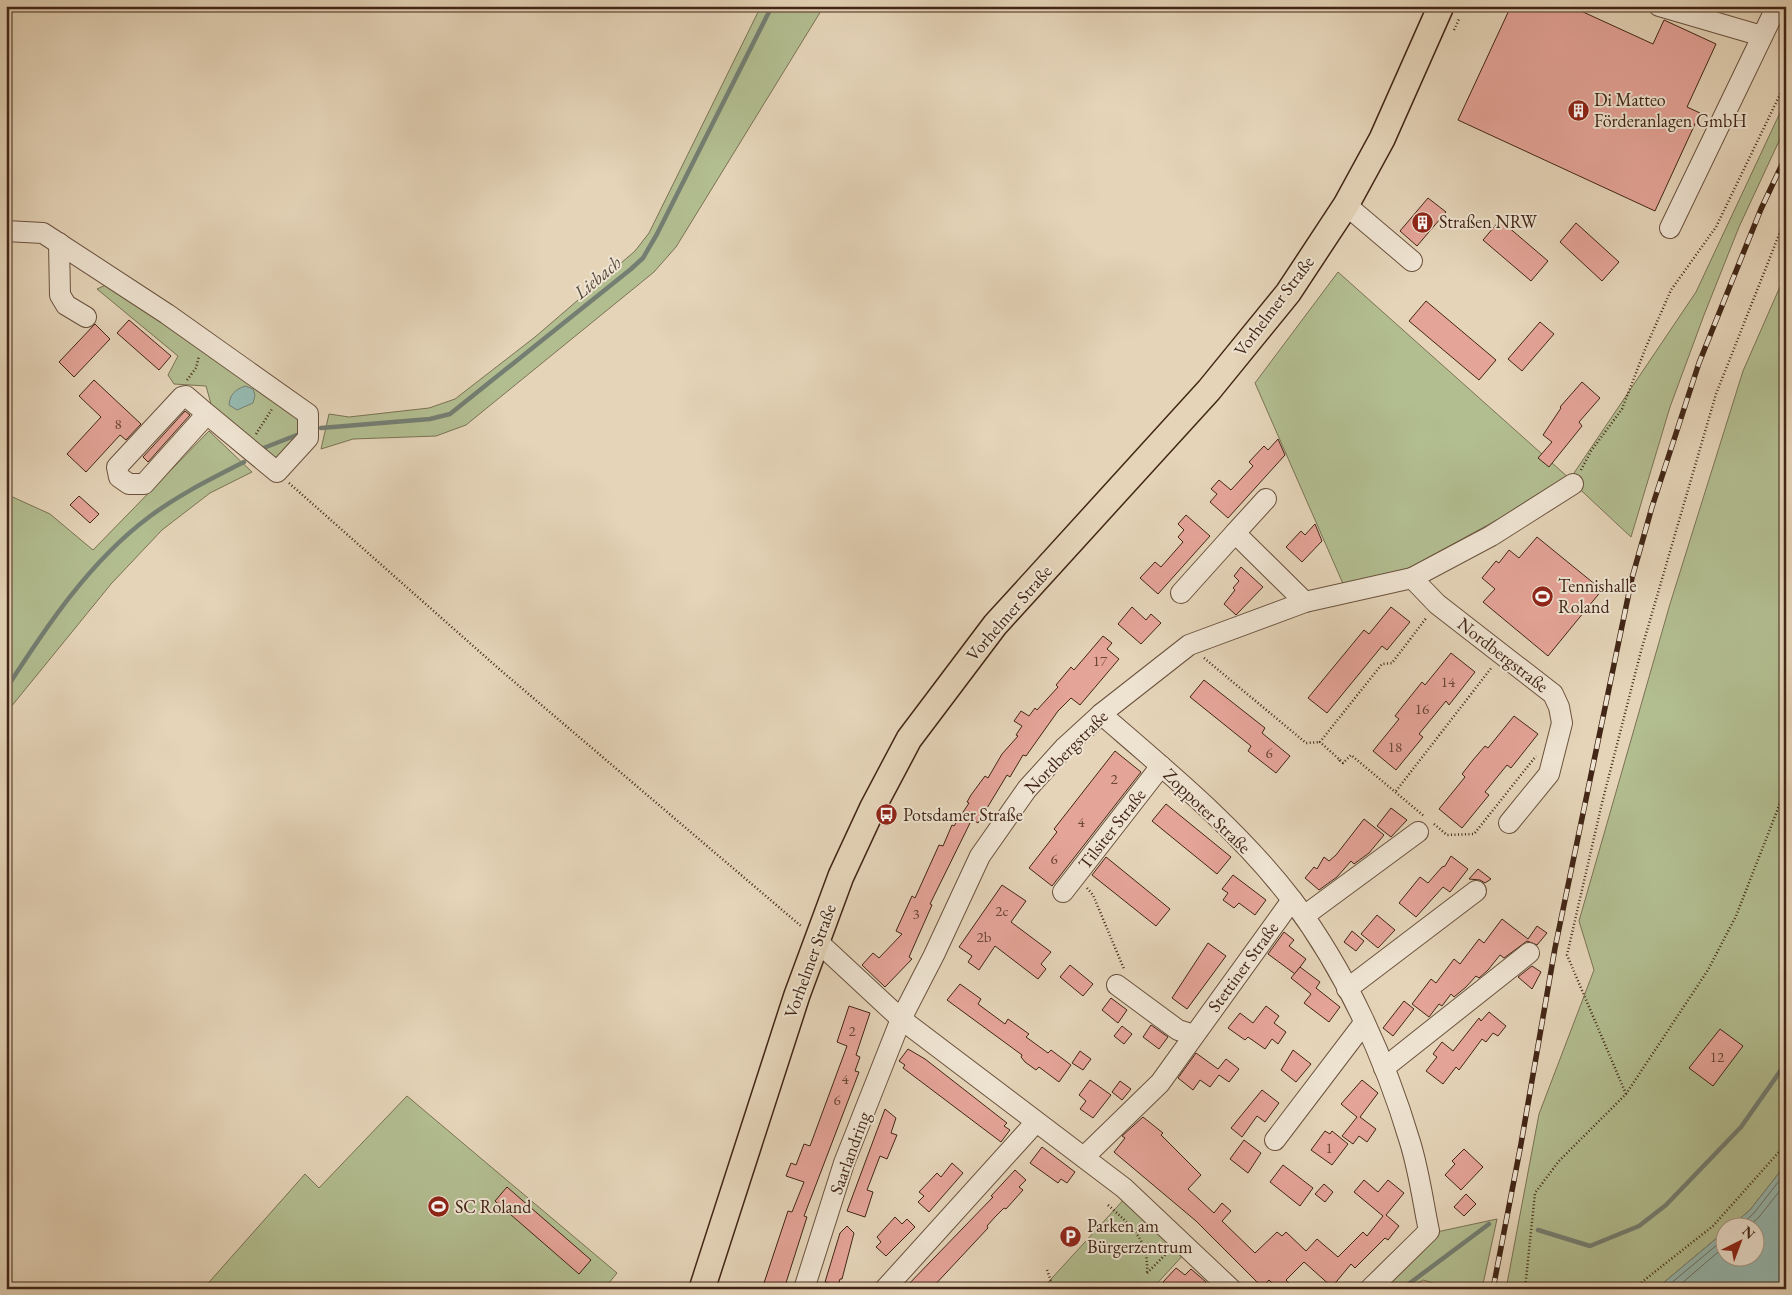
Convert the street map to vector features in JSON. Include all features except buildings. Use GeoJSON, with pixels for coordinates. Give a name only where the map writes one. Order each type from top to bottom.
{"type":"FeatureCollection","features":[{"type":"Feature","properties":{"kind":"main road","name":"Vorhelmer Straße"},"geometry":{"type":"LineString","coordinates":[[702,1289],[817,941],[845,867],[908,739],[995,625],[1209,390],[1288,293],[1346,205],[1451,10]]}},
{"type":"Feature","properties":{"kind":"street"},"geometry":{"type":"LineString","coordinates":[[1659,6],[1762,36]]}},
{"type":"Feature","properties":{"kind":"street"},"geometry":{"type":"LineString","coordinates":[[1670,228],[1772,14],[1780,6]]}},
{"type":"Feature","properties":{"kind":"street"},"geometry":{"type":"LineString","coordinates":[[1346,205],[1412,261]]}},
{"type":"Feature","properties":{"kind":"street"},"geometry":{"type":"LineString","coordinates":[[6,231],[43,233],[200,338],[308,414],[308,438],[277,472],[246,447],[207,414],[184,395],[117,467],[119,477],[129,484],[144,484],[207,414]]}},
{"type":"Feature","properties":{"kind":"street"},"geometry":{"type":"LineString","coordinates":[[59,243],[60,295],[66,305],[86,317]]}},
{"type":"Feature","properties":{"kind":"street","name":"Nordbergstraße"},"geometry":{"type":"LineString","coordinates":[[901,1020],[934,955],[980,856],[1027,789],[1065,747],[1101,714],[1189,644],[1305,602],[1412,578],[1491,536],[1573,484]]}},
{"type":"Feature","properties":{"kind":"street"},"geometry":{"type":"LineString","coordinates":[[1181,593],[1266,499]]}},
{"type":"Feature","properties":{"kind":"street"},"geometry":{"type":"LineString","coordinates":[[1235,533],[1305,602]]}},
{"type":"Feature","properties":{"kind":"street","name":"Nordbergstraße"},"geometry":{"type":"LineString","coordinates":[[1412,578],[1437,604],[1552,694],[1559,707],[1562,723],[1550,774],[1509,823]]}},
{"type":"Feature","properties":{"kind":"street","name":"Zoppoter Straße"},"geometry":{"type":"LineString","coordinates":[[1101,714],[1161,766],[1243,843],[1292,900],[1304,916],[1364,1023],[1384,1068],[1411,1143],[1429,1231],[1370,1289]]}},
{"type":"Feature","properties":{"kind":"street","name":"Tilsiter Straße"},"geometry":{"type":"LineString","coordinates":[[1069,884],[1161,766]]}},
{"type":"Feature","properties":{"kind":"street"},"geometry":{"type":"LineString","coordinates":[[1304,916],[1425,824]]}},
{"type":"Feature","properties":{"kind":"street"},"geometry":{"type":"LineString","coordinates":[[1346,989],[1476,891]]}},
{"type":"Feature","properties":{"kind":"street","name":"Stettiner Straße"},"geometry":{"type":"LineString","coordinates":[[1084,1157],[1160,1083],[1292,900]]}},
{"type":"Feature","properties":{"kind":"street"},"geometry":{"type":"LineString","coordinates":[[817,941],[901,1020],[1124,1188],[1231,1289]]}},
{"type":"Feature","properties":{"kind":"street"},"geometry":{"type":"LineString","coordinates":[[1384,1068],[1530,953]]}},
{"type":"Feature","properties":{"kind":"street"},"geometry":{"type":"LineString","coordinates":[[1117,985],[1178,1030],[1194,1035]]}},
{"type":"Feature","properties":{"kind":"street","name":"Saarlandring"},"geometry":{"type":"LineString","coordinates":[[804,1289],[844,1163],[901,1020]]}},
{"type":"Feature","properties":{"kind":"street"},"geometry":{"type":"LineString","coordinates":[[1275,1140],[1364,1023]]}},
{"type":"Feature","properties":{"kind":"street"},"geometry":{"type":"LineString","coordinates":[[885,1289],[1036,1122]]}},
{"type":"Feature","properties":{"kind":"path"},"geometry":{"type":"LineString","coordinates":[[1451,10],[1454,30]]}},
{"type":"Feature","properties":{"kind":"path"},"geometry":{"type":"LineString","coordinates":[[1573,484],[1591,451],[1622,409],[1646,346],[1671,290],[1716,227],[1786,82]]}},
{"type":"Feature","properties":{"kind":"path"},"geometry":{"type":"LineString","coordinates":[[1626,1094],[1567,955],[1602,803],[1641,651],[1716,394],[1786,217]]}},
{"type":"Feature","properties":{"kind":"path"},"geometry":{"type":"LineString","coordinates":[[184,395],[182,388],[196,368],[200,353],[200,338]]}},
{"type":"Feature","properties":{"kind":"path"},"geometry":{"type":"LineString","coordinates":[[246,447],[270,413],[278,393]]}},
{"type":"Feature","properties":{"kind":"path"},"geometry":{"type":"LineString","coordinates":[[277,472],[498,668],[748,879],[817,941]]}},
{"type":"Feature","properties":{"kind":"path"},"geometry":{"type":"LineString","coordinates":[[1189,644],[1244,693],[1306,743],[1320,742],[1382,664],[1392,663],[1437,604]]}},
{"type":"Feature","properties":{"kind":"path"},"geometry":{"type":"LineString","coordinates":[[1395,792],[1502,654]]}},
{"type":"Feature","properties":{"kind":"path"},"geometry":{"type":"LineString","coordinates":[[1320,742],[1343,763],[1351,755],[1395,792],[1425,824],[1447,836],[1474,834],[1537,754]]}},
{"type":"Feature","properties":{"kind":"path"},"geometry":{"type":"LineString","coordinates":[[1525,1289],[1535,1193],[1560,1161],[1626,1094],[1708,970],[1732,924],[1786,788]]}},
{"type":"Feature","properties":{"kind":"path"},"geometry":{"type":"LineString","coordinates":[[1069,884],[1093,895],[1137,1000]]}},
{"type":"Feature","properties":{"kind":"path"},"geometry":{"type":"LineString","coordinates":[[1633,1289],[1713,1226],[1786,1144]]}},
{"type":"Feature","properties":{"kind":"path"},"geometry":{"type":"LineString","coordinates":[[1108,1205],[1134,1230],[1142,1241],[1148,1257],[1147,1273],[1180,1240]]}},
{"type":"Feature","properties":{"kind":"path"},"geometry":{"type":"LineString","coordinates":[[1047,1270],[1054,1289]]}},
{"type":"Feature","properties":{"kind":"green space"},"geometry":{"type":"Polygon","coordinates":[[[761,6],[824,6],[676,247],[654,272],[466,425],[436,436],[353,439],[321,449],[329,414],[349,417],[429,408],[455,399],[535,337],[635,251],[649,233],[761,6]]]}},
{"type":"Feature","properties":{"kind":"green space"},"geometry":{"type":"Polygon","coordinates":[[[1786,100],[1786,126],[1739,227],[1704,315],[1670,407],[1631,537],[1570,480],[1409,568],[1344,586],[1255,383],[1338,272],[1570,479],[1696,292],[1786,100]]]}},
{"type":"Feature","properties":{"kind":"green space"},"geometry":{"type":"Polygon","coordinates":[[[1786,273],[1786,1164],[1750,1210],[1741,1218],[1714,1218],[1714,1240],[1656,1289],[1506,1289],[1539,1114],[1594,970],[1579,921],[1670,604],[1743,371],[1786,273]]]}},
{"type":"Feature","properties":{"kind":"green space"},"geometry":{"type":"Polygon","coordinates":[[[110,283],[299,415],[303,436],[274,464],[213,411],[206,386],[174,384],[168,375],[178,356],[97,289],[110,283]]]}},
{"type":"Feature","properties":{"kind":"green space"},"geometry":{"type":"Polygon","coordinates":[[[209,431],[252,472],[210,493],[162,530],[111,584],[6,713],[6,494],[50,514],[93,550],[209,431]]]}},
{"type":"Feature","properties":{"kind":"green space","name":"SC Roland"},"geometry":{"type":"Polygon","coordinates":[[[407,1096],[617,1273],[604,1289],[203,1289],[305,1174],[319,1188],[407,1096]]]}},
{"type":"Feature","properties":{"kind":"green space"},"geometry":{"type":"Polygon","coordinates":[[[1127,1196],[1186,1252],[1152,1289],[1042,1289],[1127,1196]]]}},
{"type":"Feature","properties":{"kind":"green space"},"geometry":{"type":"Polygon","coordinates":[[[1497,1219],[1482,1289],[1454,1289],[1423,1280],[1410,1289],[1374,1289],[1432,1233],[1497,1219]]]}},
{"type":"Feature","properties":{"kind":"water"},"geometry":{"type":"Polygon","coordinates":[[[245,386],[253,389],[255,395],[253,403],[237,410],[229,405],[232,395],[245,386]]]}},
{"type":"Feature","properties":{"kind":"water"},"geometry":{"type":"Polygon","coordinates":[[[1786,1164],[1786,1289],[1656,1289],[1714,1240],[1714,1268],[1764,1268],[1764,1218],[1741,1218],[1750,1210],[1786,1164]]]}},
{"type":"Feature","properties":{"kind":"waterway","name":"Liebach"},"geometry":{"type":"LineString","coordinates":[[321,428],[430,419],[450,414],[643,258],[657,234],[772,6]]}},
{"type":"Feature","properties":{"kind":"waterway"},"geometry":{"type":"LineString","coordinates":[[261,449],[302,433]]}},
{"type":"Feature","properties":{"kind":"waterway"},"geometry":{"type":"LineString","coordinates":[[6,689],[53,619],[107,554],[149,517],[171,502],[244,462]]}},
{"type":"Feature","properties":{"kind":"waterway"},"geometry":{"type":"LineString","coordinates":[[1538,1230],[1590,1246],[1639,1226],[1666,1205],[1741,1127],[1786,1063]]}},
{"type":"Feature","properties":{"kind":"waterway"},"geometry":{"type":"LineString","coordinates":[[1402,1289],[1489,1224]]}},
{"type":"Feature","properties":{"kind":"railway"},"geometry":{"type":"LineString","coordinates":[[1493,1289],[1521,1144],[1555,948],[1632,578],[1652,507],[1699,363],[1761,209],[1786,156]]}},
{"type":"Feature","properties":{"kind":"place","name":"Di Matteo Förderanlagen GmbH"},"geometry":{"type":"Point","coordinates":[1578,110]}},
{"type":"Feature","properties":{"kind":"place","name":"Straßen NRW"},"geometry":{"type":"Point","coordinates":[1423,222]}},
{"type":"Feature","properties":{"kind":"place","name":"Tennishalle Roland"},"geometry":{"type":"Point","coordinates":[1542,596]}},
{"type":"Feature","properties":{"kind":"place","name":"Potsdamer Straße"},"geometry":{"type":"Point","coordinates":[887,815]}},
{"type":"Feature","properties":{"kind":"place","name":"SC Roland"},"geometry":{"type":"Point","coordinates":[439,1207]}},
{"type":"Feature","properties":{"kind":"place","name":"Parken am Bürgerzentrum"},"geometry":{"type":"Point","coordinates":[1071,1236]}}]}
